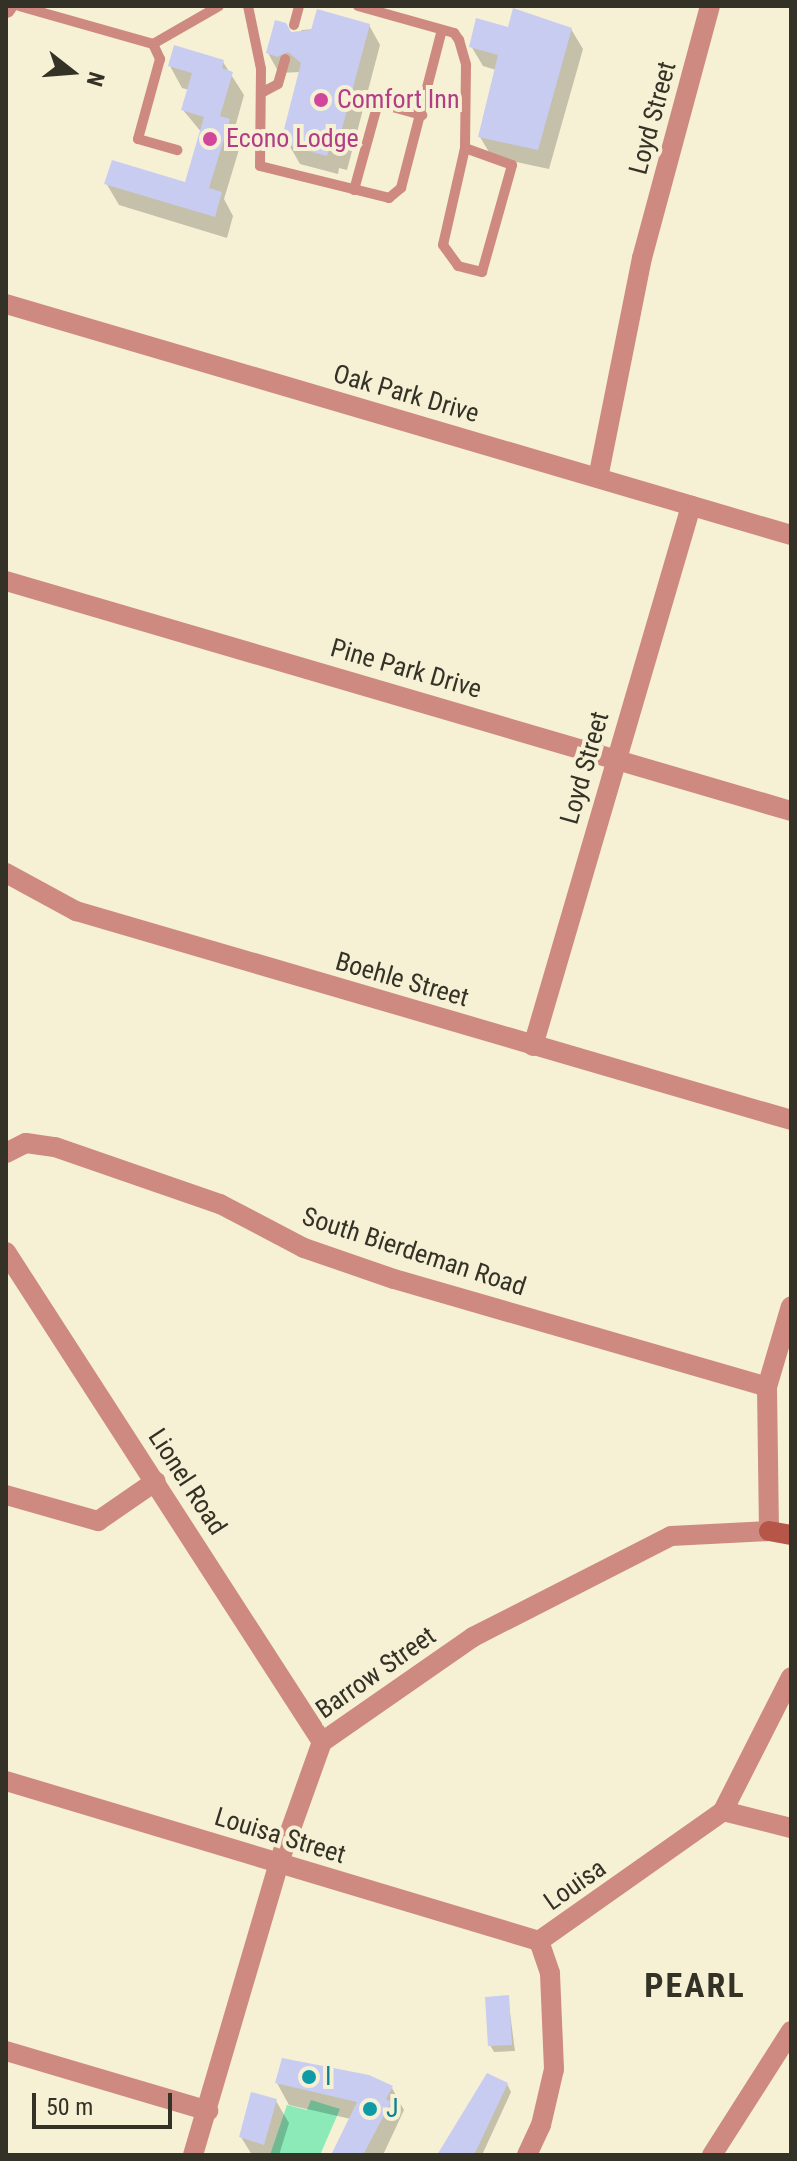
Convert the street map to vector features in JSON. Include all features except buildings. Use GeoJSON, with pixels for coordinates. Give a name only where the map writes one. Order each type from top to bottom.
{"type":"FeatureCollection","features":[{"type":"Feature","properties":{"kind":"street","name":"Loyd Street"},"geometry":{"type":"LineString","coordinates":[[598,478],[642,258],[710,6]]}},
{"type":"Feature","properties":{"kind":"street","name":"Oak Park Drive"},"geometry":{"type":"LineString","coordinates":[[6,304],[791,535]]}},
{"type":"Feature","properties":{"kind":"street","name":"Loyd Street"},"geometry":{"type":"LineString","coordinates":[[533,1046],[614,757],[691,506]]}},
{"type":"Feature","properties":{"kind":"street","name":"Pine Park Drive"},"geometry":{"type":"LineString","coordinates":[[6,581],[791,811]]}},
{"type":"Feature","properties":{"kind":"street","name":"Boehle Street"},"geometry":{"type":"LineString","coordinates":[[6,873],[76,911],[791,1120]]}},
{"type":"Feature","properties":{"kind":"street","name":"South Bierdeman Road"},"geometry":{"type":"LineString","coordinates":[[6,1153],[26,1143],[55,1147],[220,1204],[304,1248],[394,1279],[767,1387]]}},
{"type":"Feature","properties":{"kind":"street","name":"Lionel Road"},"geometry":{"type":"LineString","coordinates":[[6,1252],[322,1742]]}},
{"type":"Feature","properties":{"kind":"street"},"geometry":{"type":"LineString","coordinates":[[791,1306],[767,1387],[769,1531],[791,1535]]}},
{"type":"Feature","properties":{"kind":"street"},"geometry":{"type":"LineString","coordinates":[[6,1495],[98,1521],[156,1481]]}},
{"type":"Feature","properties":{"kind":"street","name":"Barrow Street"},"geometry":{"type":"LineString","coordinates":[[193,2155],[279,1862],[322,1742],[473,1637],[671,1536],[769,1531]]}},
{"type":"Feature","properties":{"kind":"street"},"geometry":{"type":"LineString","coordinates":[[791,1677],[723,1811],[791,1828]]}},
{"type":"Feature","properties":{"kind":"street","name":"Louisa Street"},"geometry":{"type":"LineString","coordinates":[[6,1781],[539,1941]]}},
{"type":"Feature","properties":{"kind":"street","name":"Louisa"},"geometry":{"type":"LineString","coordinates":[[527,2155],[541,2125],[554,2069],[550,1973],[539,1941],[723,1811]]}},
{"type":"Feature","properties":{"kind":"street"},"geometry":{"type":"LineString","coordinates":[[712,2155],[784,2058],[791,2031]]}},
{"type":"Feature","properties":{"kind":"street"},"geometry":{"type":"LineString","coordinates":[[6,2051],[208,2111]]}},
{"type":"Feature","properties":{"kind":"lane"},"geometry":{"type":"LineString","coordinates":[[19,6],[153,44],[213,14],[219,6]]}},
{"type":"Feature","properties":{"kind":"lane"},"geometry":{"type":"LineString","coordinates":[[248,6],[261,93],[260,166],[389,198],[401,188],[442,30]]}},
{"type":"Feature","properties":{"kind":"lane"},"geometry":{"type":"LineString","coordinates":[[294,25],[299,6]]}},
{"type":"Feature","properties":{"kind":"lane"},"geometry":{"type":"LineString","coordinates":[[358,6],[442,30],[459,40],[466,65],[465,148],[443,245],[458,266],[482,272],[512,165],[465,148]]}},
{"type":"Feature","properties":{"kind":"lane"},"geometry":{"type":"LineString","coordinates":[[153,44],[160,59],[138,139],[177,150]]}},
{"type":"Feature","properties":{"kind":"lane"},"geometry":{"type":"LineString","coordinates":[[261,93],[278,84],[285,59]]}},
{"type":"Feature","properties":{"kind":"lane"},"geometry":{"type":"LineString","coordinates":[[354,190],[378,103],[422,115]]}},
{"type":"Feature","properties":{"kind":"green space"},"geometry":{"type":"Polygon","coordinates":[[[311,2100],[340,2109],[320,2155],[270,2155],[287,2105],[307,2110],[311,2100]]]}},
{"type":"Feature","properties":{"kind":"place","name":"Comfort Inn"},"geometry":{"type":"Point","coordinates":[321,100]}},
{"type":"Feature","properties":{"kind":"place","name":"Econo Lodge"},"geometry":{"type":"Point","coordinates":[210,139]}},
{"type":"Feature","properties":{"kind":"place","name":"I"},"geometry":{"type":"Point","coordinates":[309,2077]}},
{"type":"Feature","properties":{"kind":"place","name":"J"},"geometry":{"type":"Point","coordinates":[370,2109]}},
{"type":"Feature","properties":{"kind":"district","name":"PEARL"},"geometry":{"type":"Point","coordinates":[695,1986]}}]}
